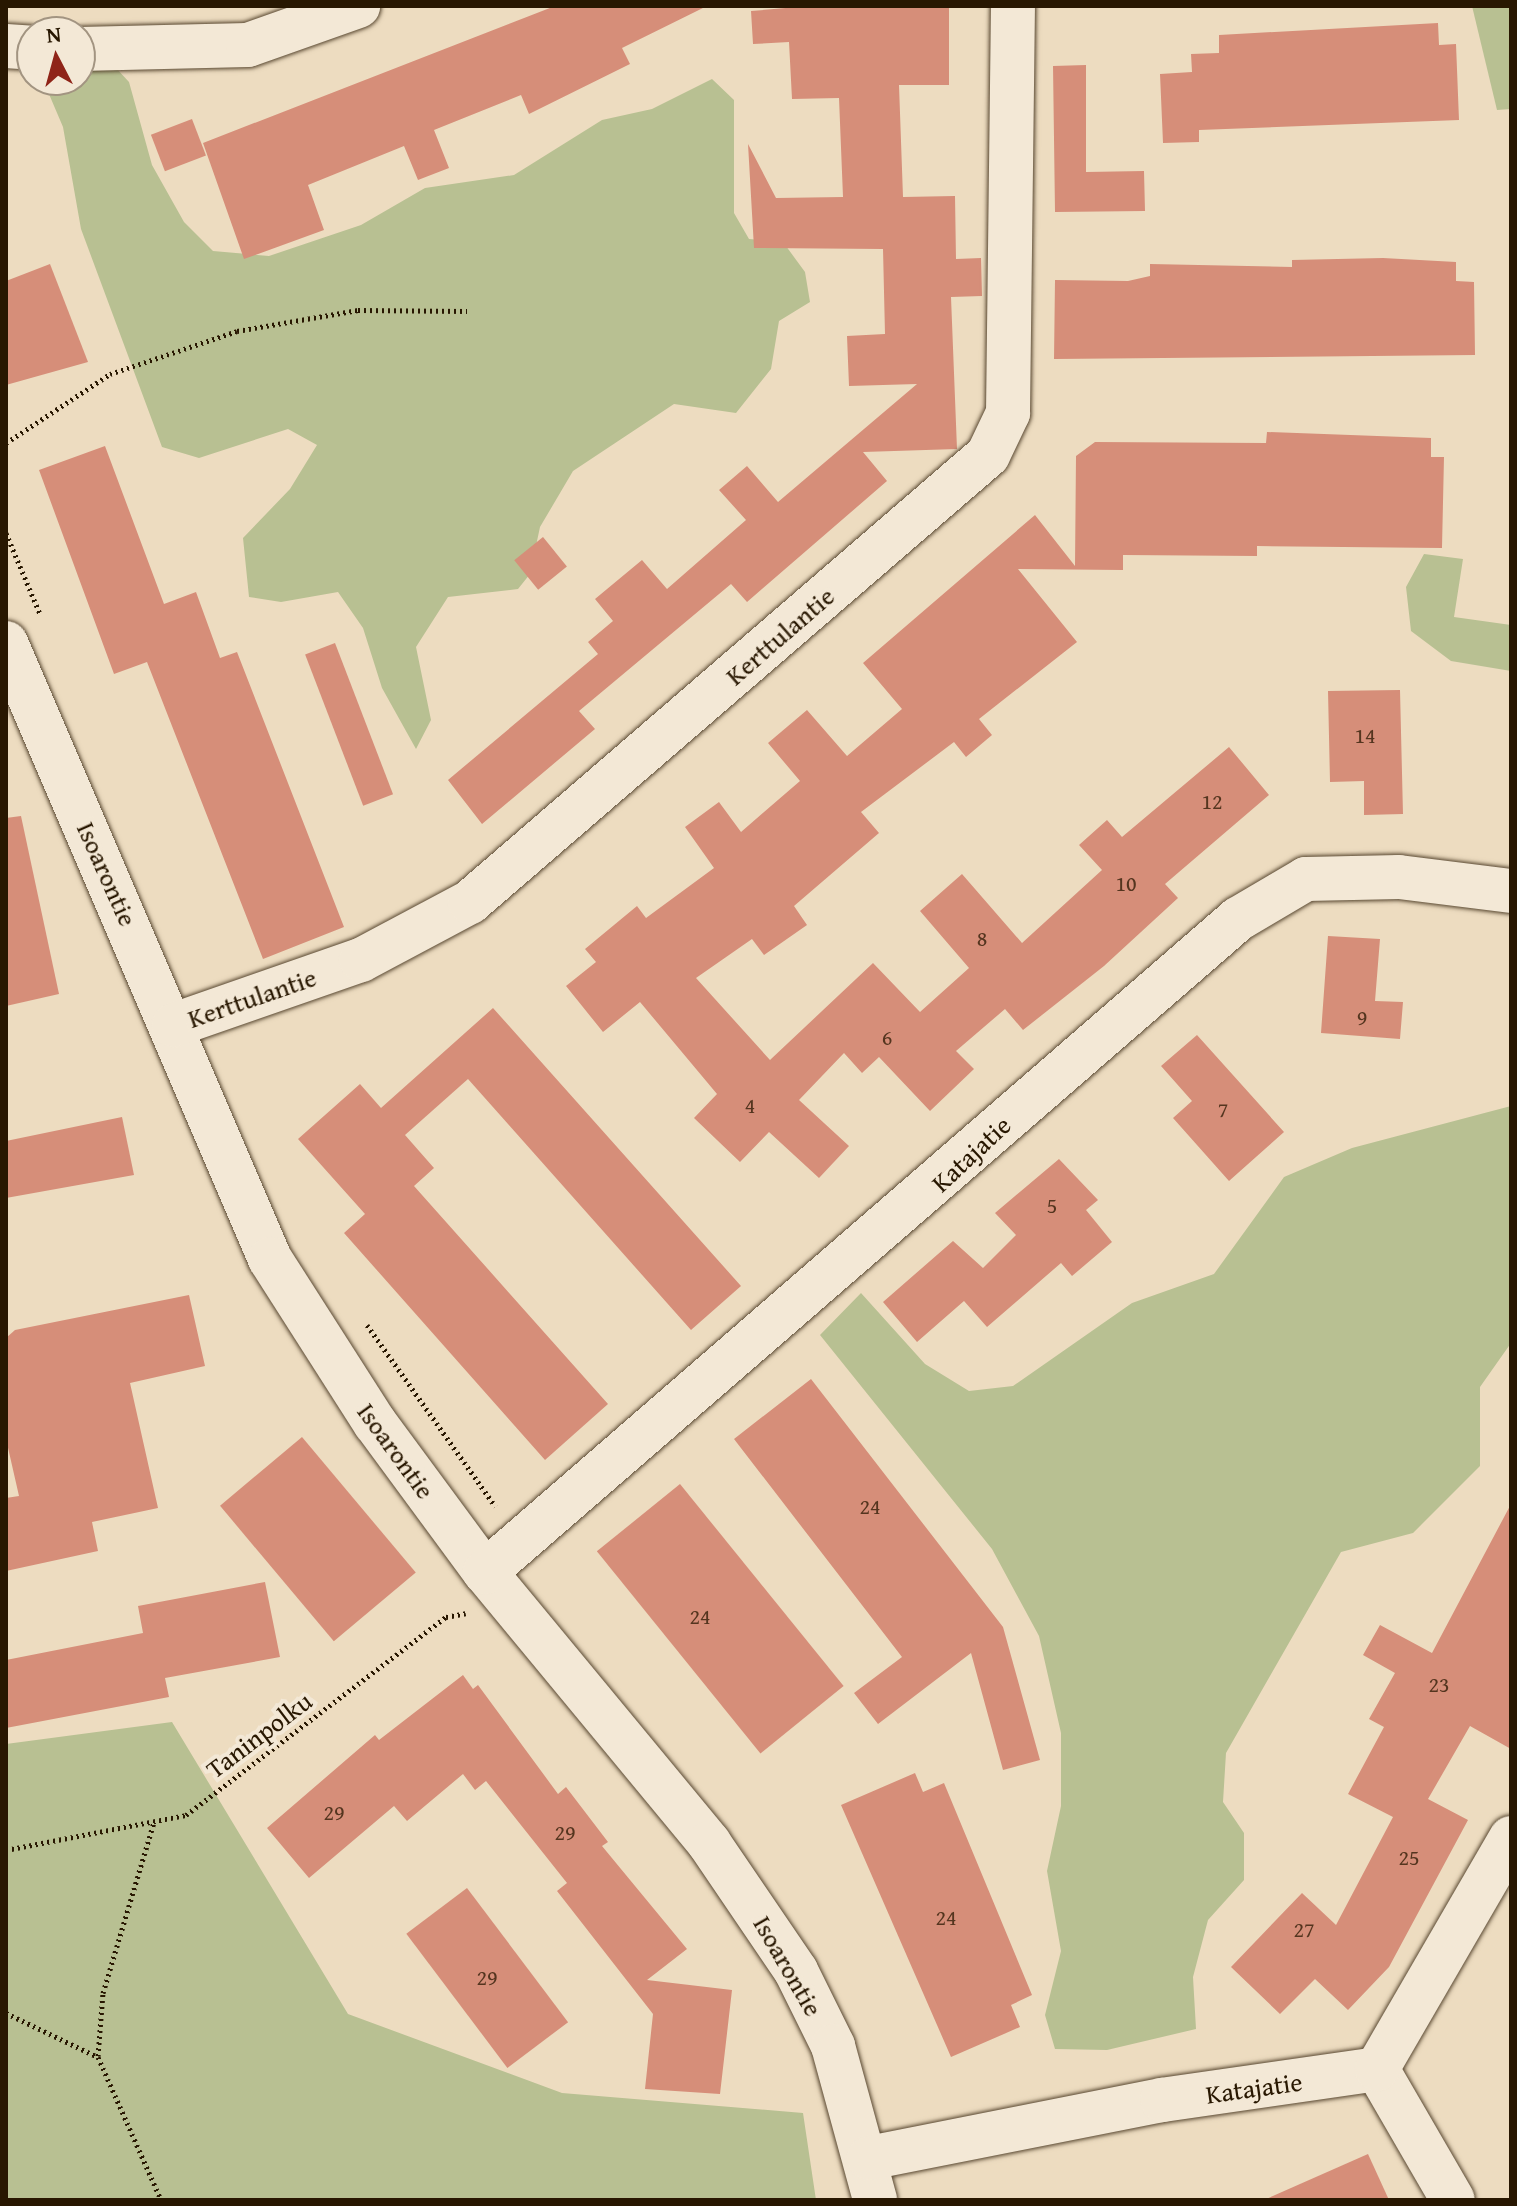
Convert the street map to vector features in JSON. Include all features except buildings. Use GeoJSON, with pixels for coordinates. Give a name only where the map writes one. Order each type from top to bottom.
{"type":"FeatureCollection","features":[{"type":"Feature","properties":{"kind":"street"},"geometry":{"type":"LineString","coordinates":[[96,49],[248,45],[358,6]]}},
{"type":"Feature","properties":{"kind":"street","name":"Kerttulantie"},"geometry":{"type":"LineString","coordinates":[[174,1025],[361,960],[470,902],[988,455],[1008,413],[1013,6]]}},
{"type":"Feature","properties":{"kind":"street","name":"Isoarontie"},"geometry":{"type":"LineString","coordinates":[[6,643],[174,1025],[277,1272],[313,1335],[485,1572],[709,1843],[796,1971],[833,2046],[872,2179]]}},
{"type":"Feature","properties":{"kind":"street","name":"Katajatie"},"geometry":{"type":"LineString","coordinates":[[485,1572],[1238,919],[1306,879],[1399,877],[1511,891]]}},
{"type":"Feature","properties":{"kind":"street"},"geometry":{"type":"LineString","coordinates":[[1453,2200],[1377,2069],[1511,1838]]}},
{"type":"Feature","properties":{"kind":"street","name":"Katajatie"},"geometry":{"type":"LineString","coordinates":[[872,2179],[1162,2100],[1377,2069]]}},
{"type":"Feature","properties":{"kind":"path"},"geometry":{"type":"LineString","coordinates":[[6,443],[110,374],[237,331],[358,310],[467,311]]}},
{"type":"Feature","properties":{"kind":"path"},"geometry":{"type":"LineString","coordinates":[[6,533],[42,620]]}},
{"type":"Feature","properties":{"kind":"path"},"geometry":{"type":"LineString","coordinates":[[358,1312],[520,1541]]}},
{"type":"Feature","properties":{"kind":"path","name":"Taninpolku"},"geometry":{"type":"LineString","coordinates":[[6,1850],[186,1815],[446,1617],[515,1605]]}},
{"type":"Feature","properties":{"kind":"path"},"geometry":{"type":"LineString","coordinates":[[154,1821],[103,1993],[98,2057],[161,2200]]}},
{"type":"Feature","properties":{"kind":"path"},"geometry":{"type":"LineString","coordinates":[[6,2013],[98,2057]]}},
{"type":"Feature","properties":{"kind":"path"},"geometry":{"type":"LineString","coordinates":[[189,2200],[266,2200]]}},
{"type":"Feature","properties":{"kind":"green space"},"geometry":{"type":"Polygon","coordinates":[[[1472,6],[1511,6],[1511,109],[1497,110],[1472,6]]]}},
{"type":"Feature","properties":{"kind":"green space"},"geometry":{"type":"Polygon","coordinates":[[[103,54],[129,82],[152,165],[184,222],[213,251],[269,256],[361,225],[425,188],[514,175],[602,120],[652,109],[712,79],[734,100],[734,213],[749,239],[783,242],[805,272],[810,302],[779,321],[771,369],[736,413],[674,404],[573,471],[540,527],[530,574],[518,589],[448,597],[416,647],[431,720],[416,749],[382,688],[363,628],[338,592],[281,602],[249,597],[243,538],[290,489],[317,445],[288,429],[199,458],[162,447],[81,229],[63,127],[50,96],[96,96],[96,56],[103,54]]]}},
{"type":"Feature","properties":{"kind":"green space"},"geometry":{"type":"Polygon","coordinates":[[[1424,554],[1463,559],[1454,617],[1511,625],[1511,671],[1451,661],[1411,631],[1406,587],[1424,554]]]}},
{"type":"Feature","properties":{"kind":"green space"},"geometry":{"type":"Polygon","coordinates":[[[1511,1106],[1511,1343],[1480,1387],[1480,1466],[1413,1533],[1341,1552],[1226,1753],[1223,1802],[1244,1833],[1244,1880],[1208,1920],[1193,1977],[1196,2029],[1107,2050],[1055,2049],[1045,2015],[1061,1951],[1047,1871],[1061,1806],[1061,1733],[1039,1636],[992,1549],[820,1335],[861,1293],[925,1364],[969,1391],[1013,1386],[1132,1303],[1214,1274],[1284,1177],[1352,1148],[1511,1106]]]}},
{"type":"Feature","properties":{"kind":"green space"},"geometry":{"type":"Polygon","coordinates":[[[172,1722],[348,2014],[562,2093],[803,2113],[816,2200],[6,2200],[6,1744],[172,1722]]]}}]}
